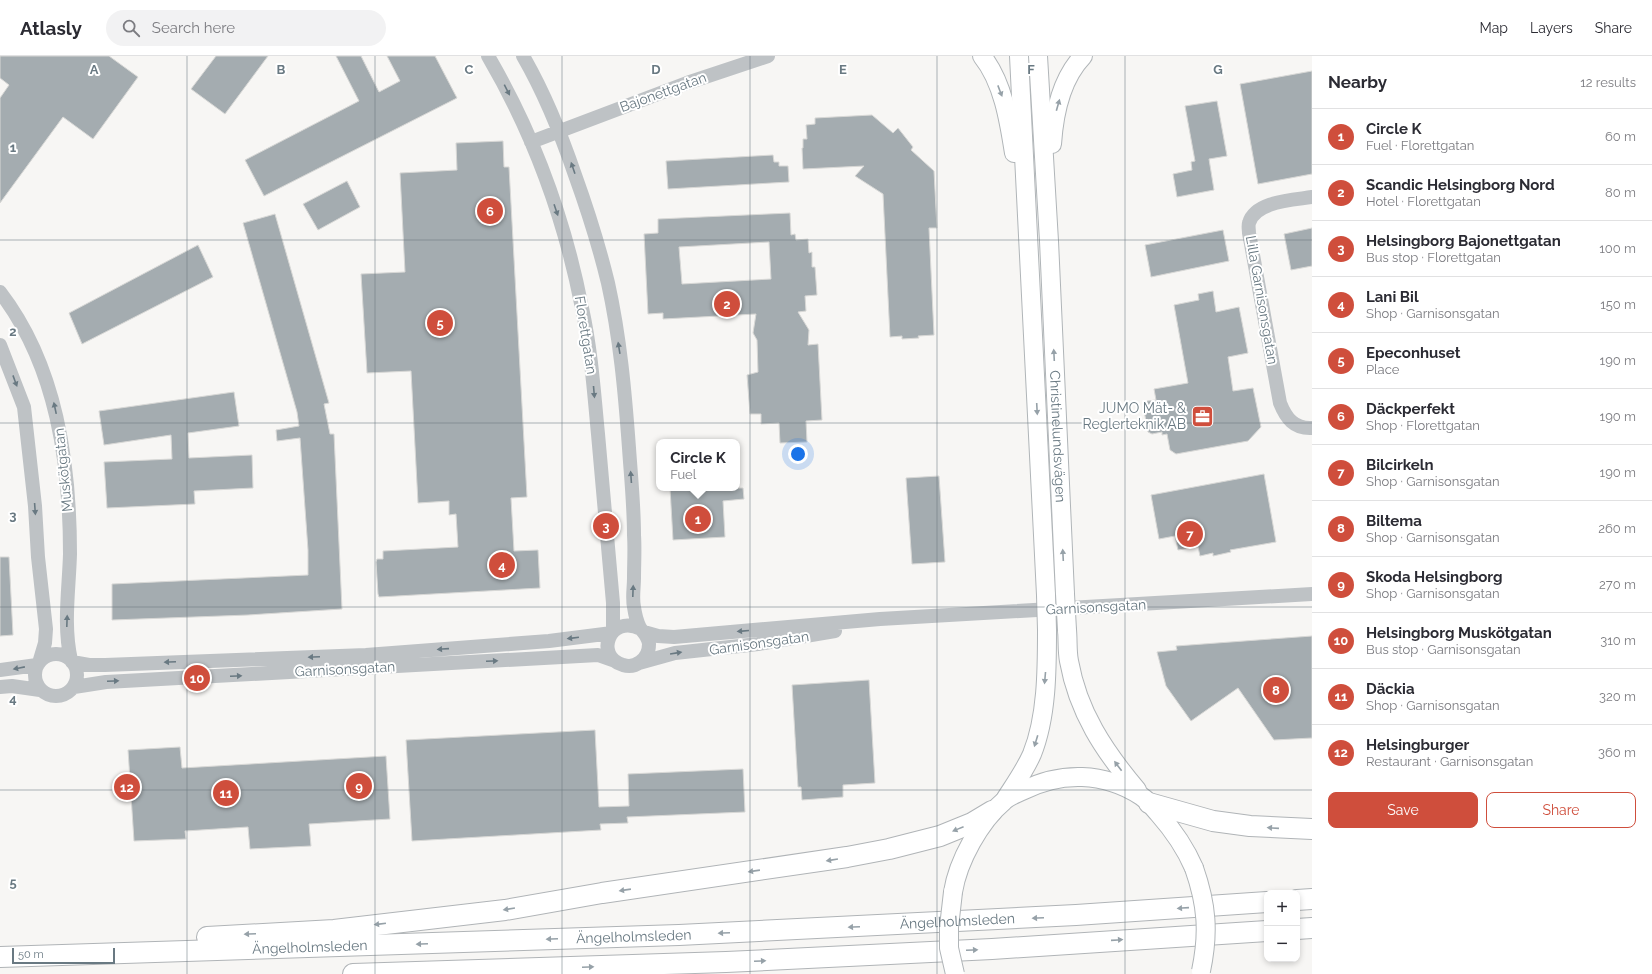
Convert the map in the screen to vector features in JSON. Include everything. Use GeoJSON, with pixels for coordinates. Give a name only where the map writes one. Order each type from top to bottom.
{"type":"FeatureCollection","features":[{"type":"Feature","properties":{"kind":"highway"},"geometry":{"type":"LineString","coordinates":[[1146,800],[1213,821],[1250,826],[1312,829]]}},
{"type":"Feature","properties":{"kind":"highway"},"geometry":{"type":"LineString","coordinates":[[32,956],[121,942],[334,930],[505,910],[602,893],[824,861],[889,849],[940,836],[972,823],[999,805]]}},
{"type":"Feature","properties":{"kind":"highway"},"geometry":{"type":"LineString","coordinates":[[1300,900],[1312,899]]}},
{"type":"Feature","properties":{"kind":"highway","name":"Ängelholmsleden"},"geometry":{"type":"LineString","coordinates":[[0,957],[686,935],[1068,916],[1264,902]]}},
{"type":"Feature","properties":{"kind":"highway"},"geometry":{"type":"LineString","coordinates":[[1300,929],[1312,928]]}},
{"type":"Feature","properties":{"kind":"highway","name":"Ängelholmsleden"},"geometry":{"type":"LineString","coordinates":[[353,974],[726,962],[992,949],[1264,931]]}},
{"type":"Feature","properties":{"kind":"main road"},"geometry":{"type":"LineString","coordinates":[[982,56],[1001,92],[1011,133],[1032,300]]}},
{"type":"Feature","properties":{"kind":"main road","name":"Christinelundsvägen"},"geometry":{"type":"LineString","coordinates":[[955,974],[949,948],[949,927],[953,892],[959,870],[970,844],[980,828],[999,805],[1023,771],[1031,754],[1041,724],[1047,653],[1046,595],[1019,56]]}},
{"type":"Feature","properties":{"kind":"main road","name":"Christinelundsvägen"},"geometry":{"type":"LineString","coordinates":[[1038,56],[1049,241],[1069,659],[1074,682],[1093,731],[1106,750],[1146,800]]}},
{"type":"Feature","properties":{"kind":"main road"},"geometry":{"type":"LineString","coordinates":[[1049,241],[1054,118],[1066,84],[1083,56]]}},
{"type":"Feature","properties":{"kind":"main road"},"geometry":{"type":"LineString","coordinates":[[999,805],[1032,786],[1048,780],[1078,776],[1109,780],[1126,787],[1146,800],[1179,838],[1194,868],[1202,889],[1206,910],[1207,933],[1201,972]]}},
{"type":"Feature","properties":{"kind":"street","name":"Florettgatan"},"geometry":{"type":"LineString","coordinates":[[488,56],[514,106],[530,142],[559,218],[571,258],[583,310],[593,381],[613,603],[612,632]]}},
{"type":"Feature","properties":{"kind":"street"},"geometry":{"type":"LineString","coordinates":[[523,56],[546,100],[559,131],[589,214],[608,282],[624,383],[634,526],[634,608],[642,630],[648,640],[648,650],[643,660],[638,663]]}},
{"type":"Feature","properties":{"kind":"street","name":"Bajonettgatan"},"geometry":{"type":"LineString","coordinates":[[530,142],[687,83],[768,56]]}},
{"type":"Feature","properties":{"kind":"street","name":"Lilla Garnisonsgatan"},"geometry":{"type":"LineString","coordinates":[[1312,197],[1269,205],[1260,209],[1249,223],[1249,233],[1280,403],[1285,414],[1292,422],[1300,427],[1312,428]]}},
{"type":"Feature","properties":{"kind":"street","name":"Muskötgatan"},"geometry":{"type":"LineString","coordinates":[[0,292],[19,320],[29,341],[53,400],[60,429],[68,499],[70,554],[67,628],[71,661]]}},
{"type":"Feature","properties":{"kind":"street"},"geometry":{"type":"LineString","coordinates":[[0,345],[24,406],[46,629],[45,643],[35,670],[35,681],[40,690]]}},
{"type":"Feature","properties":{"kind":"street","name":"Garnisonsgatan"},"geometry":{"type":"LineString","coordinates":[[0,670],[38,664],[48,655],[54,654],[60,654],[71,661],[89,665],[366,655],[541,642],[612,632],[623,625],[629,625],[658,636],[674,637],[880,620],[1312,594]]}},
{"type":"Feature","properties":{"kind":"street","name":"Garnisonsgatan"},"geometry":{"type":"LineString","coordinates":[[0,687],[12,686],[40,690],[52,696],[58,697],[64,695],[74,687],[106,682],[598,655],[627,666],[675,653],[751,645],[827,633],[880,620]]}},
{"type":"Feature","properties":{"kind":"street"},"geometry":{"type":"LineString","coordinates":[[612,632],[608,645],[609,654],[615,661]]}},
{"type":"Feature","properties":{"kind":"street"},"geometry":{"type":"LineString","coordinates":[[71,661],[77,671],[74,687]]}},
{"type":"Feature","properties":{"kind":"building"},"geometry":{"type":"Polygon","coordinates":[[[0,56],[109,56],[138,77],[93,139],[63,117],[0,203],[0,98],[9,85],[0,78],[0,56]]]}},
{"type":"Feature","properties":{"kind":"building"},"geometry":{"type":"Polygon","coordinates":[[[216,56],[268,56],[225,114],[191,89],[216,56]]]}},
{"type":"Feature","properties":{"kind":"building"},"geometry":{"type":"Polygon","coordinates":[[[336,56],[361,56],[379,92],[400,81],[387,56],[435,56],[457,98],[264,196],[245,160],[359,101],[336,56]]]}},
{"type":"Feature","properties":{"kind":"building"},"geometry":{"type":"Polygon","coordinates":[[[1312,71],[1312,174],[1258,184],[1240,84],[1312,71]]]}},
{"type":"Feature","properties":{"kind":"building"},"geometry":{"type":"Polygon","coordinates":[[[1217,101],[1227,156],[1209,159],[1214,190],[1177,197],[1173,174],[1192,170],[1191,162],[1195,161],[1185,106],[1217,101]]]}},
{"type":"Feature","properties":{"kind":"building"},"geometry":{"type":"Polygon","coordinates":[[[872,115],[893,133],[898,128],[913,147],[911,150],[934,171],[937,228],[929,228],[934,335],[902,339],[902,336],[890,337],[883,194],[855,176],[864,166],[803,169],[802,148],[803,139],[807,139],[806,125],[815,124],[815,118],[872,115]]]}},
{"type":"Feature","properties":{"kind":"building"},"geometry":{"type":"Polygon","coordinates":[[[503,141],[504,167],[509,167],[527,497],[511,498],[514,551],[538,550],[540,588],[379,597],[376,562],[377,559],[383,559],[383,551],[458,547],[456,514],[449,515],[449,501],[418,503],[411,371],[367,373],[361,274],[405,272],[400,173],[457,170],[456,143],[503,141]]]}},
{"type":"Feature","properties":{"kind":"building"},"geometry":{"type":"Polygon","coordinates":[[[773,155],[774,162],[779,162],[779,166],[788,166],[789,182],[668,189],[666,161],[773,155]]]}},
{"type":"Feature","properties":{"kind":"building"},"geometry":{"type":"Polygon","coordinates":[[[347,181],[360,207],[318,230],[303,204],[347,181]]]}},
{"type":"Feature","properties":{"kind":"building"},"geometry":{"type":"Polygon","coordinates":[[[790,213],[791,235],[795,234],[796,240],[808,239],[809,253],[812,252],[812,267],[815,267],[817,295],[805,296],[806,311],[798,312],[809,330],[808,345],[818,344],[822,420],[806,421],[807,442],[780,443],[779,423],[761,424],[761,414],[750,414],[747,375],[758,372],[757,340],[753,333],[756,314],[663,319],[663,313],[648,314],[644,234],[658,233],[658,219],[790,213]],[[769,242],[679,247],[682,284],[771,279],[769,242]]]}},
{"type":"Feature","properties":{"kind":"building"},"geometry":{"type":"Polygon","coordinates":[[[275,214],[329,403],[324,404],[330,434],[334,434],[342,609],[248,615],[112,620],[112,584],[308,575],[308,550],[300,438],[277,441],[276,430],[299,426],[297,412],[243,223],[275,214]]]}},
{"type":"Feature","properties":{"kind":"building"},"geometry":{"type":"Polygon","coordinates":[[[1312,228],[1312,266],[1291,270],[1284,234],[1312,228]]]}},
{"type":"Feature","properties":{"kind":"building"},"geometry":{"type":"Polygon","coordinates":[[[1223,230],[1229,261],[1151,277],[1145,245],[1223,230]]]}},
{"type":"Feature","properties":{"kind":"building"},"geometry":{"type":"Polygon","coordinates":[[[198,245],[213,277],[82,344],[69,313],[198,245]]]}},
{"type":"Feature","properties":{"kind":"building"},"geometry":{"type":"Polygon","coordinates":[[[1213,291],[1216,312],[1239,307],[1248,353],[1228,357],[1233,391],[1253,388],[1261,427],[1248,441],[1176,454],[1170,450],[1167,434],[1162,435],[1162,432],[1152,434],[1148,432],[1143,405],[1147,401],[1156,400],[1154,389],[1188,383],[1174,305],[1199,300],[1198,294],[1213,291]]]}},
{"type":"Feature","properties":{"kind":"building"},"geometry":{"type":"Polygon","coordinates":[[[234,392],[239,426],[188,433],[189,458],[252,455],[253,488],[194,491],[195,504],[107,508],[104,462],[172,459],[171,435],[104,445],[99,411],[234,392]]]}},
{"type":"Feature","properties":{"kind":"building"},"geometry":{"type":"Polygon","coordinates":[[[1264,474],[1276,542],[1230,550],[1231,552],[1213,556],[1213,553],[1200,556],[1198,547],[1178,550],[1175,536],[1159,539],[1151,495],[1264,474]]]}},
{"type":"Feature","properties":{"kind":"building"},"geometry":{"type":"Polygon","coordinates":[[[939,476],[945,562],[912,564],[906,478],[939,476]]]}},
{"type":"Feature","properties":{"kind":"building"},"geometry":{"type":"Polygon","coordinates":[[[740,488],[743,488],[744,499],[723,501],[725,537],[673,540],[670,491],[740,491],[740,488]]]}},
{"type":"Feature","properties":{"kind":"building"},"geometry":{"type":"Polygon","coordinates":[[[0,557],[9,557],[13,635],[0,636],[0,557]]]}},
{"type":"Feature","properties":{"kind":"building"},"geometry":{"type":"Polygon","coordinates":[[[1312,636],[1312,738],[1274,740],[1238,688],[1191,721],[1166,686],[1157,652],[1177,650],[1176,646],[1312,636]]]}},
{"type":"Feature","properties":{"kind":"building"},"geometry":{"type":"Polygon","coordinates":[[[869,680],[875,783],[843,785],[843,797],[802,800],[801,787],[798,787],[792,685],[869,680]]]}},
{"type":"Feature","properties":{"kind":"building"},"geometry":{"type":"Polygon","coordinates":[[[595,730],[599,807],[629,806],[628,774],[743,769],[745,812],[627,817],[628,823],[600,824],[601,830],[412,841],[406,740],[595,730]]]}},
{"type":"Feature","properties":{"kind":"building"},"geometry":{"type":"Polygon","coordinates":[[[180,747],[182,768],[386,756],[390,819],[309,824],[311,846],[250,849],[248,827],[185,831],[186,839],[134,841],[128,750],[180,747]]]}},
{"type":"Feature","properties":{"kind":"place","name":"Däckperfekt"},"geometry":{"type":"Point","coordinates":[490,211]}},
{"type":"Feature","properties":{"kind":"place","name":"Scandic Helsingborg Nord"},"geometry":{"type":"Point","coordinates":[727,304]}},
{"type":"Feature","properties":{"kind":"place","name":"Epeconhuset"},"geometry":{"type":"Point","coordinates":[440,323]}},
{"type":"Feature","properties":{"kind":"place","name":"JUMO Mät- & Reglerteknik AB"},"geometry":{"type":"Point","coordinates":[1202,416]}},
{"type":"Feature","properties":{"kind":"place","name":"Circle K"},"geometry":{"type":"Point","coordinates":[698,519]}},
{"type":"Feature","properties":{"kind":"place","name":"Helsingborg Bajonettgatan"},"geometry":{"type":"Point","coordinates":[606,526]}},
{"type":"Feature","properties":{"kind":"place","name":"Bilcirkeln"},"geometry":{"type":"Point","coordinates":[1190,534]}},
{"type":"Feature","properties":{"kind":"place","name":"Lani Bil"},"geometry":{"type":"Point","coordinates":[502,565]}},
{"type":"Feature","properties":{"kind":"place","name":"Helsingborg Muskötgatan"},"geometry":{"type":"Point","coordinates":[197,678]}},
{"type":"Feature","properties":{"kind":"place","name":"Biltema"},"geometry":{"type":"Point","coordinates":[1276,690]}},
{"type":"Feature","properties":{"kind":"place","name":"Skoda Helsingborg"},"geometry":{"type":"Point","coordinates":[359,786]}},
{"type":"Feature","properties":{"kind":"place","name":"Helsingburger"},"geometry":{"type":"Point","coordinates":[127,787]}},
{"type":"Feature","properties":{"kind":"place","name":"Däckia"},"geometry":{"type":"Point","coordinates":[226,793]}}]}
